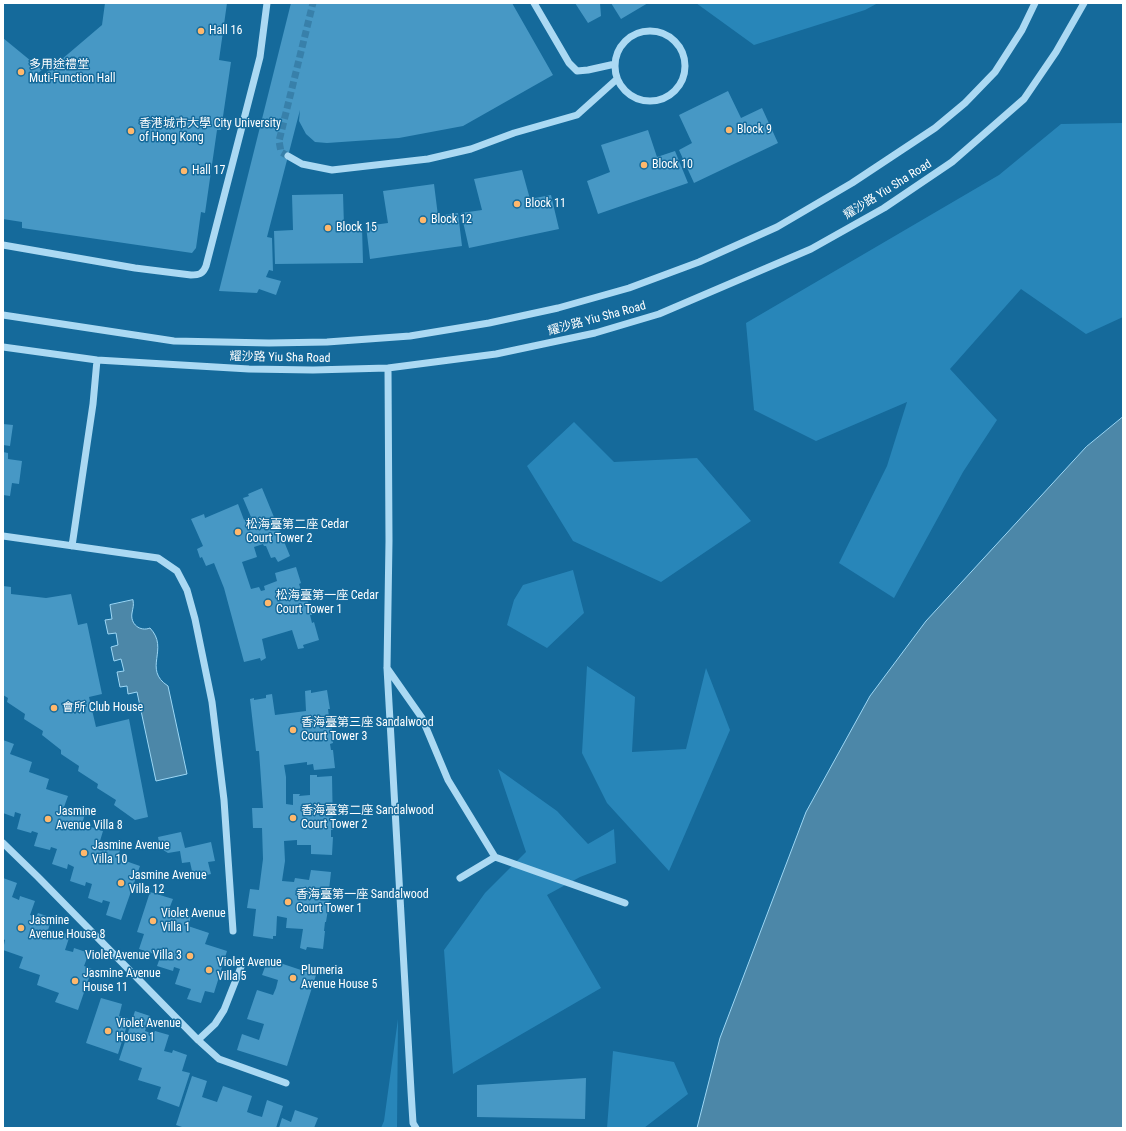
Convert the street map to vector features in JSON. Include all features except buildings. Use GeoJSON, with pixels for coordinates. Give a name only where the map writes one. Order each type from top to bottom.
{"type":"FeatureCollection","features":[{"type":"Feature","properties":{"kind":"street"},"geometry":{"type":"LineString","coordinates":[[3,245],[135,268],[191,275],[202,272],[208,259],[260,57],[267,3]]}},
{"type":"Feature","properties":{"kind":"street"},"geometry":{"type":"LineString","coordinates":[[534,3],[569,63],[577,71],[615,64]]}},
{"type":"Feature","properties":{"kind":"street","name":"耀沙路 Yiu Sha Road"},"geometry":{"type":"LineString","coordinates":[[3,315],[174,340],[269,343],[327,342],[410,336],[489,323],[558,308],[629,288],[699,262],[777,227],[852,183],[935,128],[965,103],[995,72],[1022,30],[1034,3]]}},
{"type":"Feature","properties":{"kind":"street","name":"耀沙路 Yiu Sha Road"},"geometry":{"type":"LineString","coordinates":[[3,347],[97,360],[249,370],[388,368],[496,354],[595,333],[659,314],[811,249],[884,208],[952,162],[1024,99],[1056,52],[1084,3]]}},
{"type":"Feature","properties":{"kind":"street"},"geometry":{"type":"LineString","coordinates":[[645,31],[657,32],[669,36],[678,45],[683,55],[685,67],[683,79],[677,90],[667,97],[656,101],[644,101],[632,97],[623,89],[617,78],[615,64],[618,52],[624,42],[634,35],[645,31]]}},
{"type":"Feature","properties":{"kind":"street"},"geometry":{"type":"LineString","coordinates":[[288,156],[302,164],[332,170],[428,160],[471,149],[514,133],[577,115],[617,78]]}},
{"type":"Feature","properties":{"kind":"street"},"geometry":{"type":"LineString","coordinates":[[72,546],[93,404],[97,360]]}},
{"type":"Feature","properties":{"kind":"street"},"geometry":{"type":"LineString","coordinates":[[388,368],[388,668],[410,1083],[413,1123],[416,1128]]}},
{"type":"Feature","properties":{"kind":"street"},"geometry":{"type":"LineString","coordinates":[[3,536],[158,558],[177,571],[187,590],[195,619],[212,702],[224,800],[233,931]]}},
{"type":"Feature","properties":{"kind":"street"},"geometry":{"type":"LineString","coordinates":[[388,668],[422,718],[448,780],[495,856],[625,903]]}},
{"type":"Feature","properties":{"kind":"street"},"geometry":{"type":"LineString","coordinates":[[3,843],[198,1040],[219,1059],[286,1083]]}},
{"type":"Feature","properties":{"kind":"street"},"geometry":{"type":"LineString","coordinates":[[460,878],[495,856]]}},
{"type":"Feature","properties":{"kind":"street"},"geometry":{"type":"LineString","coordinates":[[198,1040],[214,1024],[224,1010],[240,967]]}},
{"type":"Feature","properties":{"kind":"shaded area"},"geometry":{"type":"Polygon","coordinates":[[[696,3],[878,3],[865,10],[754,45],[696,3]]]}},
{"type":"Feature","properties":{"kind":"shaded area"},"geometry":{"type":"Polygon","coordinates":[[[1123,123],[1123,317],[1086,334],[1021,289],[950,369],[997,420],[963,472],[894,598],[839,563],[887,466],[907,402],[816,441],[754,410],[746,323],[999,175],[1061,124],[1123,123]]]}},
{"type":"Feature","properties":{"kind":"shaded area"},"geometry":{"type":"Polygon","coordinates":[[[1123,417],[1123,1128],[697,1128],[720,1038],[806,812],[870,696],[926,621],[1086,447],[1123,417]]]}},
{"type":"Feature","properties":{"kind":"shaded area"},"geometry":{"type":"Polygon","coordinates":[[[574,422],[614,462],[697,458],[751,521],[661,582],[573,541],[527,466],[574,422]]]}},
{"type":"Feature","properties":{"kind":"shaded area"},"geometry":{"type":"Polygon","coordinates":[[[573,570],[584,613],[547,648],[507,625],[514,600],[523,585],[573,570]]]}},
{"type":"Feature","properties":{"kind":"shaded area"},"geometry":{"type":"Polygon","coordinates":[[[133,600],[132,617],[134,624],[143,629],[150,628],[158,644],[156,666],[157,673],[168,686],[187,774],[156,781],[137,692],[128,694],[127,686],[120,687],[117,672],[124,671],[121,659],[114,661],[111,647],[118,645],[116,633],[108,634],[105,620],[112,619],[110,605],[133,600]]]}},
{"type":"Feature","properties":{"kind":"shaded area"},"geometry":{"type":"Polygon","coordinates":[[[587,666],[635,697],[632,752],[686,749],[706,668],[730,730],[669,871],[607,803],[582,753],[587,666]]]}},
{"type":"Feature","properties":{"kind":"shaded area"},"geometry":{"type":"Polygon","coordinates":[[[498,769],[557,811],[588,844],[614,829],[616,863],[580,877],[547,895],[601,988],[453,1074],[444,950],[485,893],[526,852],[498,769]]]}},
{"type":"Feature","properties":{"kind":"shaded area"},"geometry":{"type":"Polygon","coordinates":[[[398,1019],[397,1128],[381,1128],[384,1121],[398,1019]]]}},
{"type":"Feature","properties":{"kind":"shaded area"},"geometry":{"type":"Polygon","coordinates":[[[613,1051],[674,1062],[688,1094],[644,1128],[607,1128],[613,1051]]]}},
{"type":"Feature","properties":{"kind":"tunnel"},"geometry":{"type":"LineString","coordinates":[[288,156],[281,152],[279,141],[313,3]]}},
{"type":"Feature","properties":{"kind":"place","name":"Hall 16"},"geometry":{"type":"Point","coordinates":[201,31]}},
{"type":"Feature","properties":{"kind":"place","name":"多用途禮堂 Muti-Function Hall"},"geometry":{"type":"Point","coordinates":[21,72]}},
{"type":"Feature","properties":{"kind":"place","name":"Block 9"},"geometry":{"type":"Point","coordinates":[729,130]}},
{"type":"Feature","properties":{"kind":"place","name":"香港城市大學 City University of Hong Kong"},"geometry":{"type":"Point","coordinates":[131,131]}},
{"type":"Feature","properties":{"kind":"place","name":"Block 10"},"geometry":{"type":"Point","coordinates":[644,165]}},
{"type":"Feature","properties":{"kind":"place","name":"Hall 17"},"geometry":{"type":"Point","coordinates":[184,171]}},
{"type":"Feature","properties":{"kind":"place","name":"Block 11"},"geometry":{"type":"Point","coordinates":[517,204]}},
{"type":"Feature","properties":{"kind":"place","name":"Block 12"},"geometry":{"type":"Point","coordinates":[423,220]}},
{"type":"Feature","properties":{"kind":"place","name":"Block 15"},"geometry":{"type":"Point","coordinates":[328,228]}},
{"type":"Feature","properties":{"kind":"place","name":"松海臺第二座 Cedar Court Tower 2"},"geometry":{"type":"Point","coordinates":[238,532]}},
{"type":"Feature","properties":{"kind":"place","name":"松海臺第一座 Cedar Court Tower 1"},"geometry":{"type":"Point","coordinates":[268,603]}},
{"type":"Feature","properties":{"kind":"place","name":"會所 Club House"},"geometry":{"type":"Point","coordinates":[54,708]}},
{"type":"Feature","properties":{"kind":"place","name":"香海臺第三座 Sandalwood Court Tower 3"},"geometry":{"type":"Point","coordinates":[293,730]}},
{"type":"Feature","properties":{"kind":"place","name":"香海臺第二座 Sandalwood Court Tower 2"},"geometry":{"type":"Point","coordinates":[293,818]}},
{"type":"Feature","properties":{"kind":"place","name":"Jasmine Avenue Villa 8"},"geometry":{"type":"Point","coordinates":[48,819]}},
{"type":"Feature","properties":{"kind":"place","name":"Jasmine Avenue Villa 10"},"geometry":{"type":"Point","coordinates":[84,853]}},
{"type":"Feature","properties":{"kind":"place","name":"Jasmine Avenue Villa 12"},"geometry":{"type":"Point","coordinates":[121,883]}},
{"type":"Feature","properties":{"kind":"place","name":"香海臺第一座 Sandalwood Court Tower 1"},"geometry":{"type":"Point","coordinates":[288,902]}},
{"type":"Feature","properties":{"kind":"place","name":"Violet Avenue Villa 1"},"geometry":{"type":"Point","coordinates":[153,921]}},
{"type":"Feature","properties":{"kind":"place","name":"Jasmine Avenue House 8"},"geometry":{"type":"Point","coordinates":[21,928]}},
{"type":"Feature","properties":{"kind":"place","name":"Violet Avenue Villa 3"},"geometry":{"type":"Point","coordinates":[190,956]}},
{"type":"Feature","properties":{"kind":"place","name":"Violet Avenue Villa 5"},"geometry":{"type":"Point","coordinates":[209,970]}},
{"type":"Feature","properties":{"kind":"place","name":"Plumeria Avenue House 5"},"geometry":{"type":"Point","coordinates":[293,978]}},
{"type":"Feature","properties":{"kind":"place","name":"Jasmine Avenue House 11"},"geometry":{"type":"Point","coordinates":[75,981]}},
{"type":"Feature","properties":{"kind":"place","name":"Violet Avenue House 1"},"geometry":{"type":"Point","coordinates":[108,1031]}}]}
